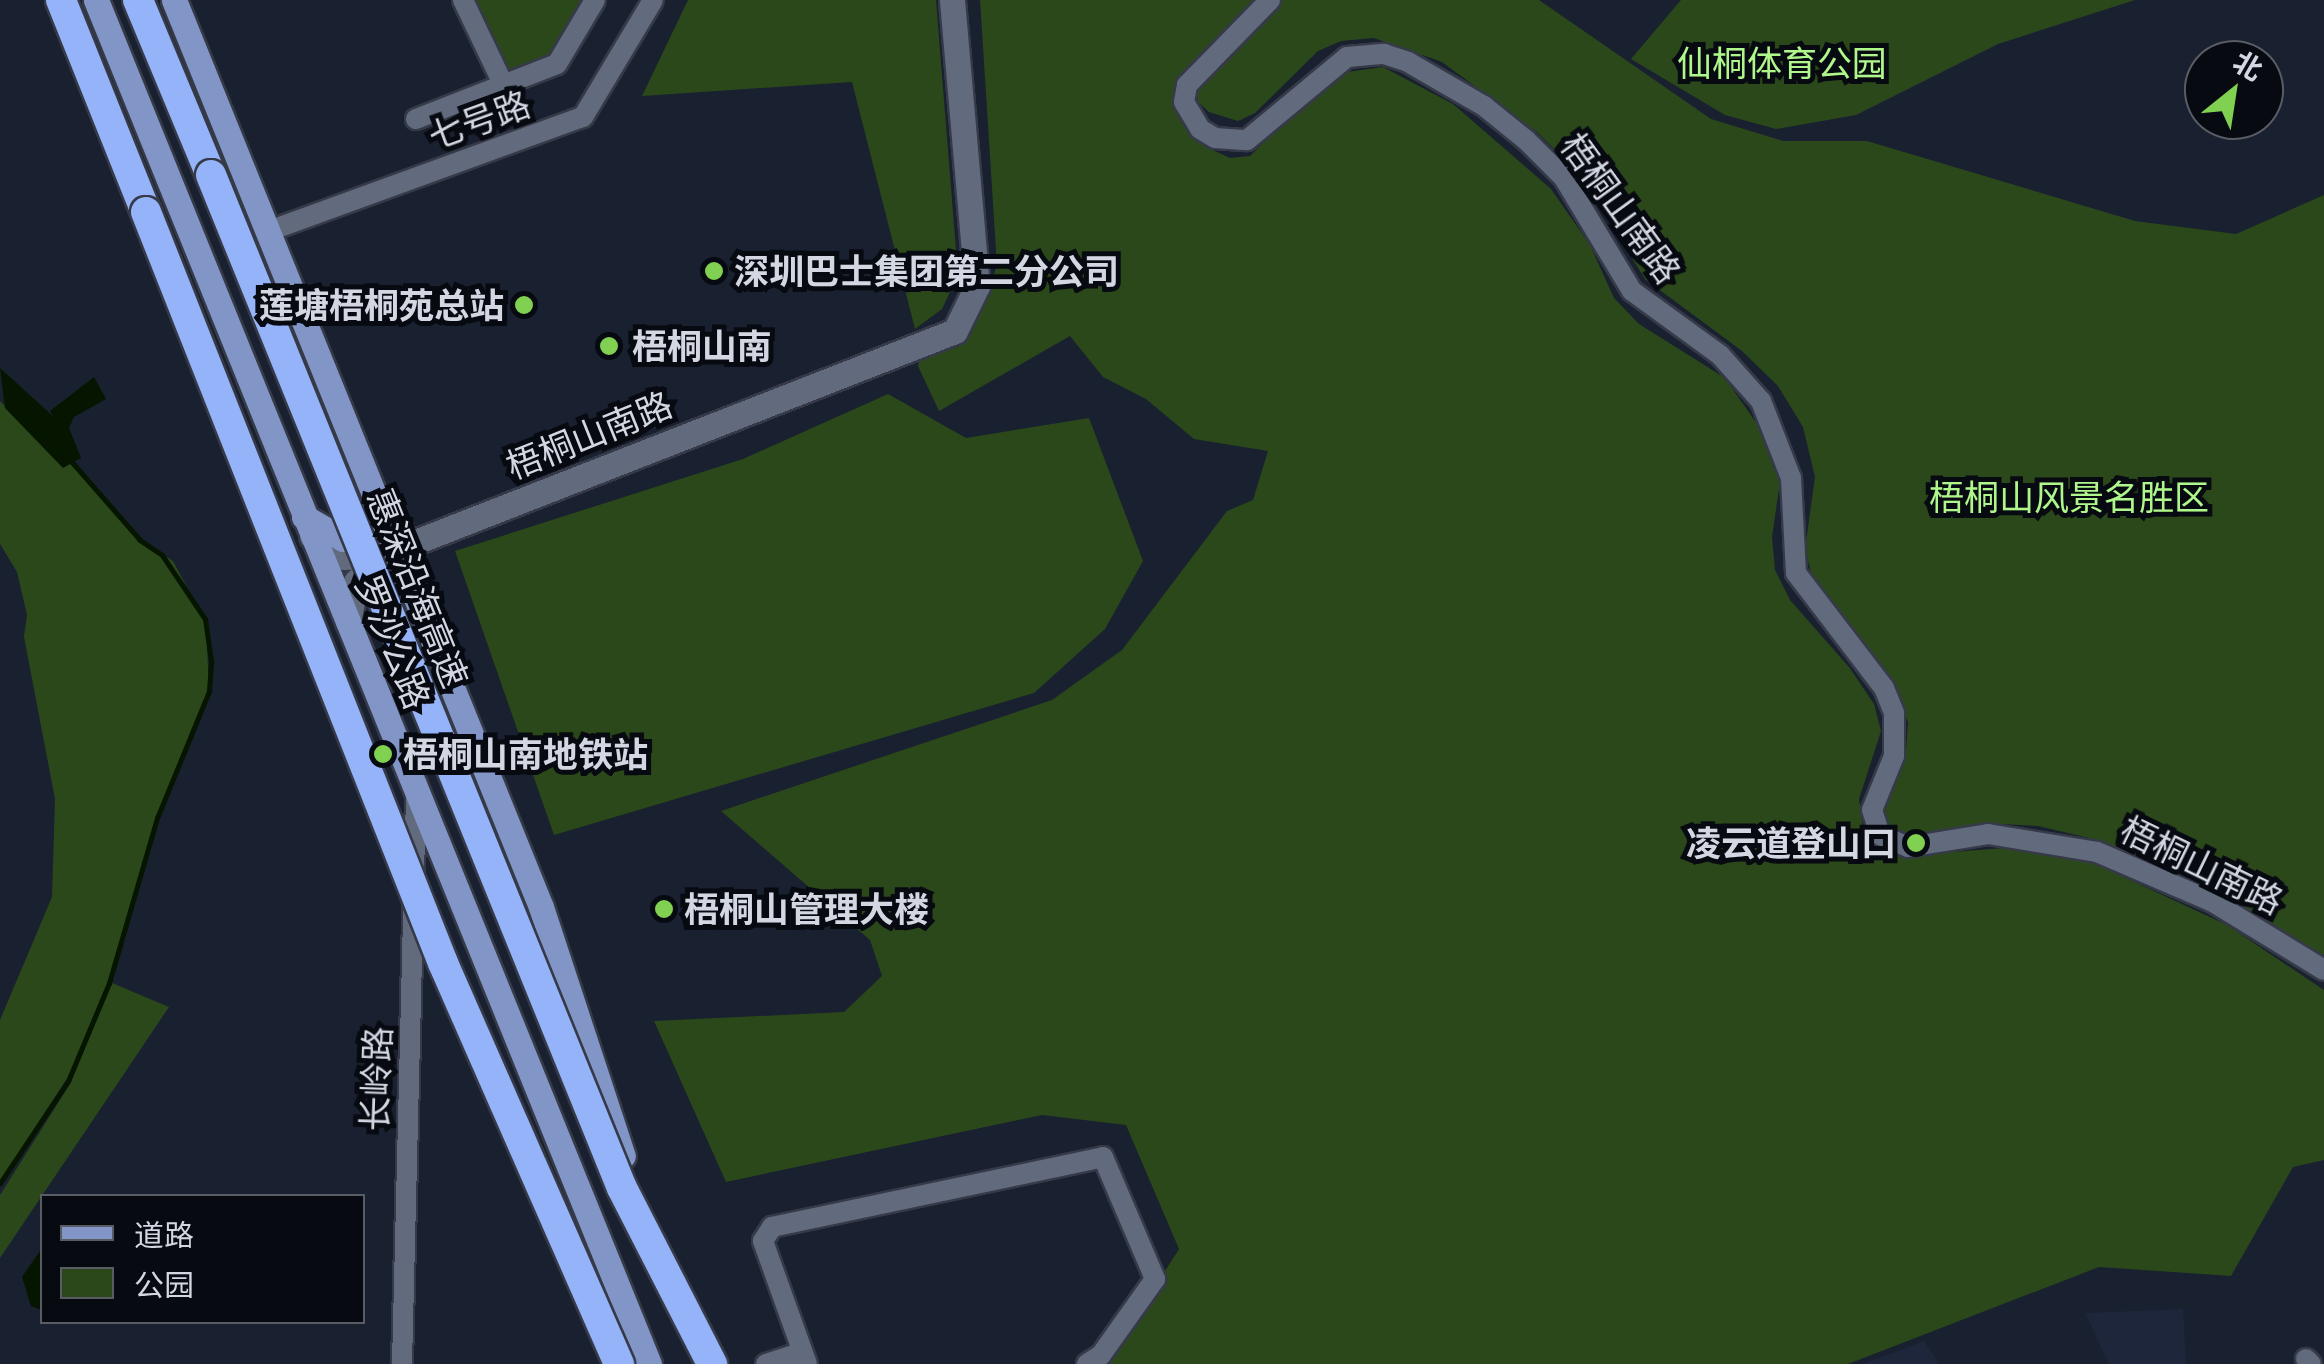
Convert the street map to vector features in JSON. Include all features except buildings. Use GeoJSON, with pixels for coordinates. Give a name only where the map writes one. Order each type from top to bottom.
{"type":"FeatureCollection","features":[{"type":"Feature","properties":{"kind":"highway"},"geometry":{"type":"LineString","coordinates":[[60,0],[443,962],[619,1364]]}},
{"type":"Feature","properties":{"kind":"highway","name":"惠深沿海高速"},"geometry":{"type":"LineString","coordinates":[[138,0],[622,1188],[712,1364]]}},
{"type":"Feature","properties":{"kind":"main road","name":"罗沙公路"},"geometry":{"type":"LineString","coordinates":[[96,0],[649,1364]]}},
{"type":"Feature","properties":{"kind":"main road","name":"罗沙公路"},"geometry":{"type":"LineString","coordinates":[[174,0],[377,494],[391,551],[424,610],[541,907],[695,1364]]}},
{"type":"Feature","properties":{"kind":"main road"},"geometry":{"type":"LineString","coordinates":[[308,526],[333,538],[352,538],[369,526],[377,494]]}},
{"type":"Feature","properties":{"kind":"main road"},"geometry":{"type":"LineString","coordinates":[[352,592],[372,578],[396,578],[424,610]]}},
{"type":"Feature","properties":{"kind":"street"},"geometry":{"type":"LineString","coordinates":[[462,0],[504,86]]}},
{"type":"Feature","properties":{"kind":"street"},"geometry":{"type":"LineString","coordinates":[[416,119],[557,64],[595,0]]}},
{"type":"Feature","properties":{"kind":"street","name":"七号路"},"geometry":{"type":"LineString","coordinates":[[268,231],[583,117],[654,0]]}},
{"type":"Feature","properties":{"kind":"street","name":"梧桐山南路"},"geometry":{"type":"LineString","coordinates":[[308,526],[344,556],[391,551],[955,331],[977,286],[952,0]]}},
{"type":"Feature","properties":{"kind":"street","name":"梧桐山南路"},"geometry":{"type":"LineString","coordinates":[[1270,0],[1187,85],[1184,102],[1200,128],[1215,138],[1247,140],[1347,56],[1384,54],[1408,62],[1484,106],[1526,140],[1564,178],[1632,292],[1720,355],[1762,402],[1792,478],[1796,574],[1808,598],[1884,688],[1894,713],[1894,756],[1872,810],[1880,835],[1908,848],[1988,834],[2098,852],[2213,902],[2324,970]]}},
{"type":"Feature","properties":{"kind":"street","name":"梧桐山南路"},"geometry":{"type":"LineString","coordinates":[[352,592],[391,551]]}},
{"type":"Feature","properties":{"kind":"street"},"geometry":{"type":"LineString","coordinates":[[348,622],[352,592]]}},
{"type":"Feature","properties":{"kind":"street","name":"长岭路"},"geometry":{"type":"LineString","coordinates":[[402,1364],[416,795]]}},
{"type":"Feature","properties":{"kind":"street"},"geometry":{"type":"LineString","coordinates":[[766,1364],[805,1358],[763,1241],[772,1227],[1103,1157],[1156,1279],[1101,1355],[1087,1364]]}},
{"type":"Feature","properties":{"kind":"shaded area"},"geometry":{"type":"Polygon","coordinates":[[[0,368],[54,417],[50,411],[94,377],[106,399],[74,417],[69,428],[81,458],[63,468],[5,408],[0,368]]]}},
{"type":"Feature","properties":{"kind":"shaded area"},"geometry":{"type":"Polygon","coordinates":[[[40,1251],[40,1309],[31,1306],[22,1277],[40,1251]]]}},
{"type":"Feature","properties":{"kind":"shaded area"},"geometry":{"type":"Polygon","coordinates":[[[2183,1309],[2186,1364],[2109,1364],[2085,1313],[2183,1309]]]}},
{"type":"Feature","properties":{"kind":"shaded area"},"geometry":{"type":"Polygon","coordinates":[[[1924,1341],[1939,1364],[1863,1364],[1924,1341]]]}},
{"type":"Feature","properties":{"kind":"green space"},"geometry":{"type":"Polygon","coordinates":[[[473,0],[583,0],[551,56],[511,78],[473,0]]]}},
{"type":"Feature","properties":{"kind":"green space"},"geometry":{"type":"Polygon","coordinates":[[[688,0],[936,0],[958,275],[942,309],[915,329],[852,82],[642,96],[688,0]]]}},
{"type":"Feature","properties":{"kind":"green space"},"geometry":{"type":"Polygon","coordinates":[[[980,0],[1255,0],[1181,79],[1175,101],[1183,125],[1204,146],[1230,158],[1250,156],[1333,74],[1383,67],[1453,104],[1551,189],[1590,245],[1614,298],[1639,324],[1725,378],[1773,447],[1780,482],[1772,537],[1775,570],[1790,600],[1849,667],[1874,704],[1881,731],[1859,799],[1863,828],[1887,850],[1914,855],[2017,847],[2085,859],[2227,925],[2324,990],[2324,1160],[2293,1167],[2231,1276],[2099,1267],[1848,1364],[1089,1364],[1112,1355],[1179,1249],[1126,1125],[1042,1115],[726,1182],[654,1021],[844,1012],[882,976],[870,940],[721,811],[1052,700],[1122,650],[1227,511],[1253,500],[1268,451],[1194,439],[1146,399],[1103,377],[1070,336],[939,411],[918,366],[923,341],[985,297],[997,266],[980,0]]]}},
{"type":"Feature","properties":{"kind":"green space","name":"梧桐山风景名胜区"},"geometry":{"type":"Polygon","coordinates":[[[1280,0],[1539,0],[1711,119],[1783,141],[1867,141],[2135,221],[2236,234],[2324,195],[2324,956],[2102,841],[2038,826],[1982,823],[1907,839],[1893,834],[1882,822],[1880,804],[1906,751],[1908,722],[1893,688],[1813,580],[1805,549],[1815,477],[1803,427],[1778,386],[1742,351],[1645,279],[1580,175],[1537,132],[1442,62],[1374,38],[1341,41],[1318,51],[1255,113],[1238,121],[1209,112],[1198,102],[1196,89],[1280,0]]]}},
{"type":"Feature","properties":{"kind":"green space","name":"仙桐体育公园"},"geometry":{"type":"Polygon","coordinates":[[[1681,0],[2135,0],[1998,44],[1856,115],[1776,129],[1725,115],[1631,59],[1681,0]]]}},
{"type":"Feature","properties":{"kind":"green space"},"geometry":{"type":"Polygon","coordinates":[[[888,394],[966,438],[1089,418],[1143,561],[1105,629],[1034,693],[554,835],[455,551],[743,459],[888,394]]]}},
{"type":"Feature","properties":{"kind":"green space"},"geometry":{"type":"Polygon","coordinates":[[[0,401],[63,467],[71,461],[140,540],[173,561],[206,623],[209,691],[156,823],[109,983],[70,1074],[0,1182],[0,1020],[52,897],[55,799],[24,637],[27,615],[17,572],[0,544],[0,401]]]}},
{"type":"Feature","properties":{"kind":"green space"},"geometry":{"type":"Polygon","coordinates":[[[112,983],[169,1007],[0,1258],[0,1195],[70,1084],[112,983]]]}},
{"type":"Feature","properties":{"kind":"waterway"},"geometry":{"type":"LineString","coordinates":[[0,1183],[68,1081],[109,983],[157,818],[209,691],[211,661],[205,619],[162,555],[140,540],[70,460]]}},
{"type":"Feature","properties":{"kind":"place","name":"深圳巴士集团第二分公司"},"geometry":{"type":"Point","coordinates":[714,271]}},
{"type":"Feature","properties":{"kind":"place","name":"莲塘梧桐苑总站"},"geometry":{"type":"Point","coordinates":[524,305]}},
{"type":"Feature","properties":{"kind":"place","name":"梧桐山南"},"geometry":{"type":"Point","coordinates":[609,346]}},
{"type":"Feature","properties":{"kind":"place","name":"梧桐山南地铁站"},"geometry":{"type":"Point","coordinates":[383,754]}},
{"type":"Feature","properties":{"kind":"place","name":"凌云道登山口"},"geometry":{"type":"Point","coordinates":[1916,843]}},
{"type":"Feature","properties":{"kind":"place","name":"梧桐山管理大楼"},"geometry":{"type":"Point","coordinates":[664,909]}}]}
